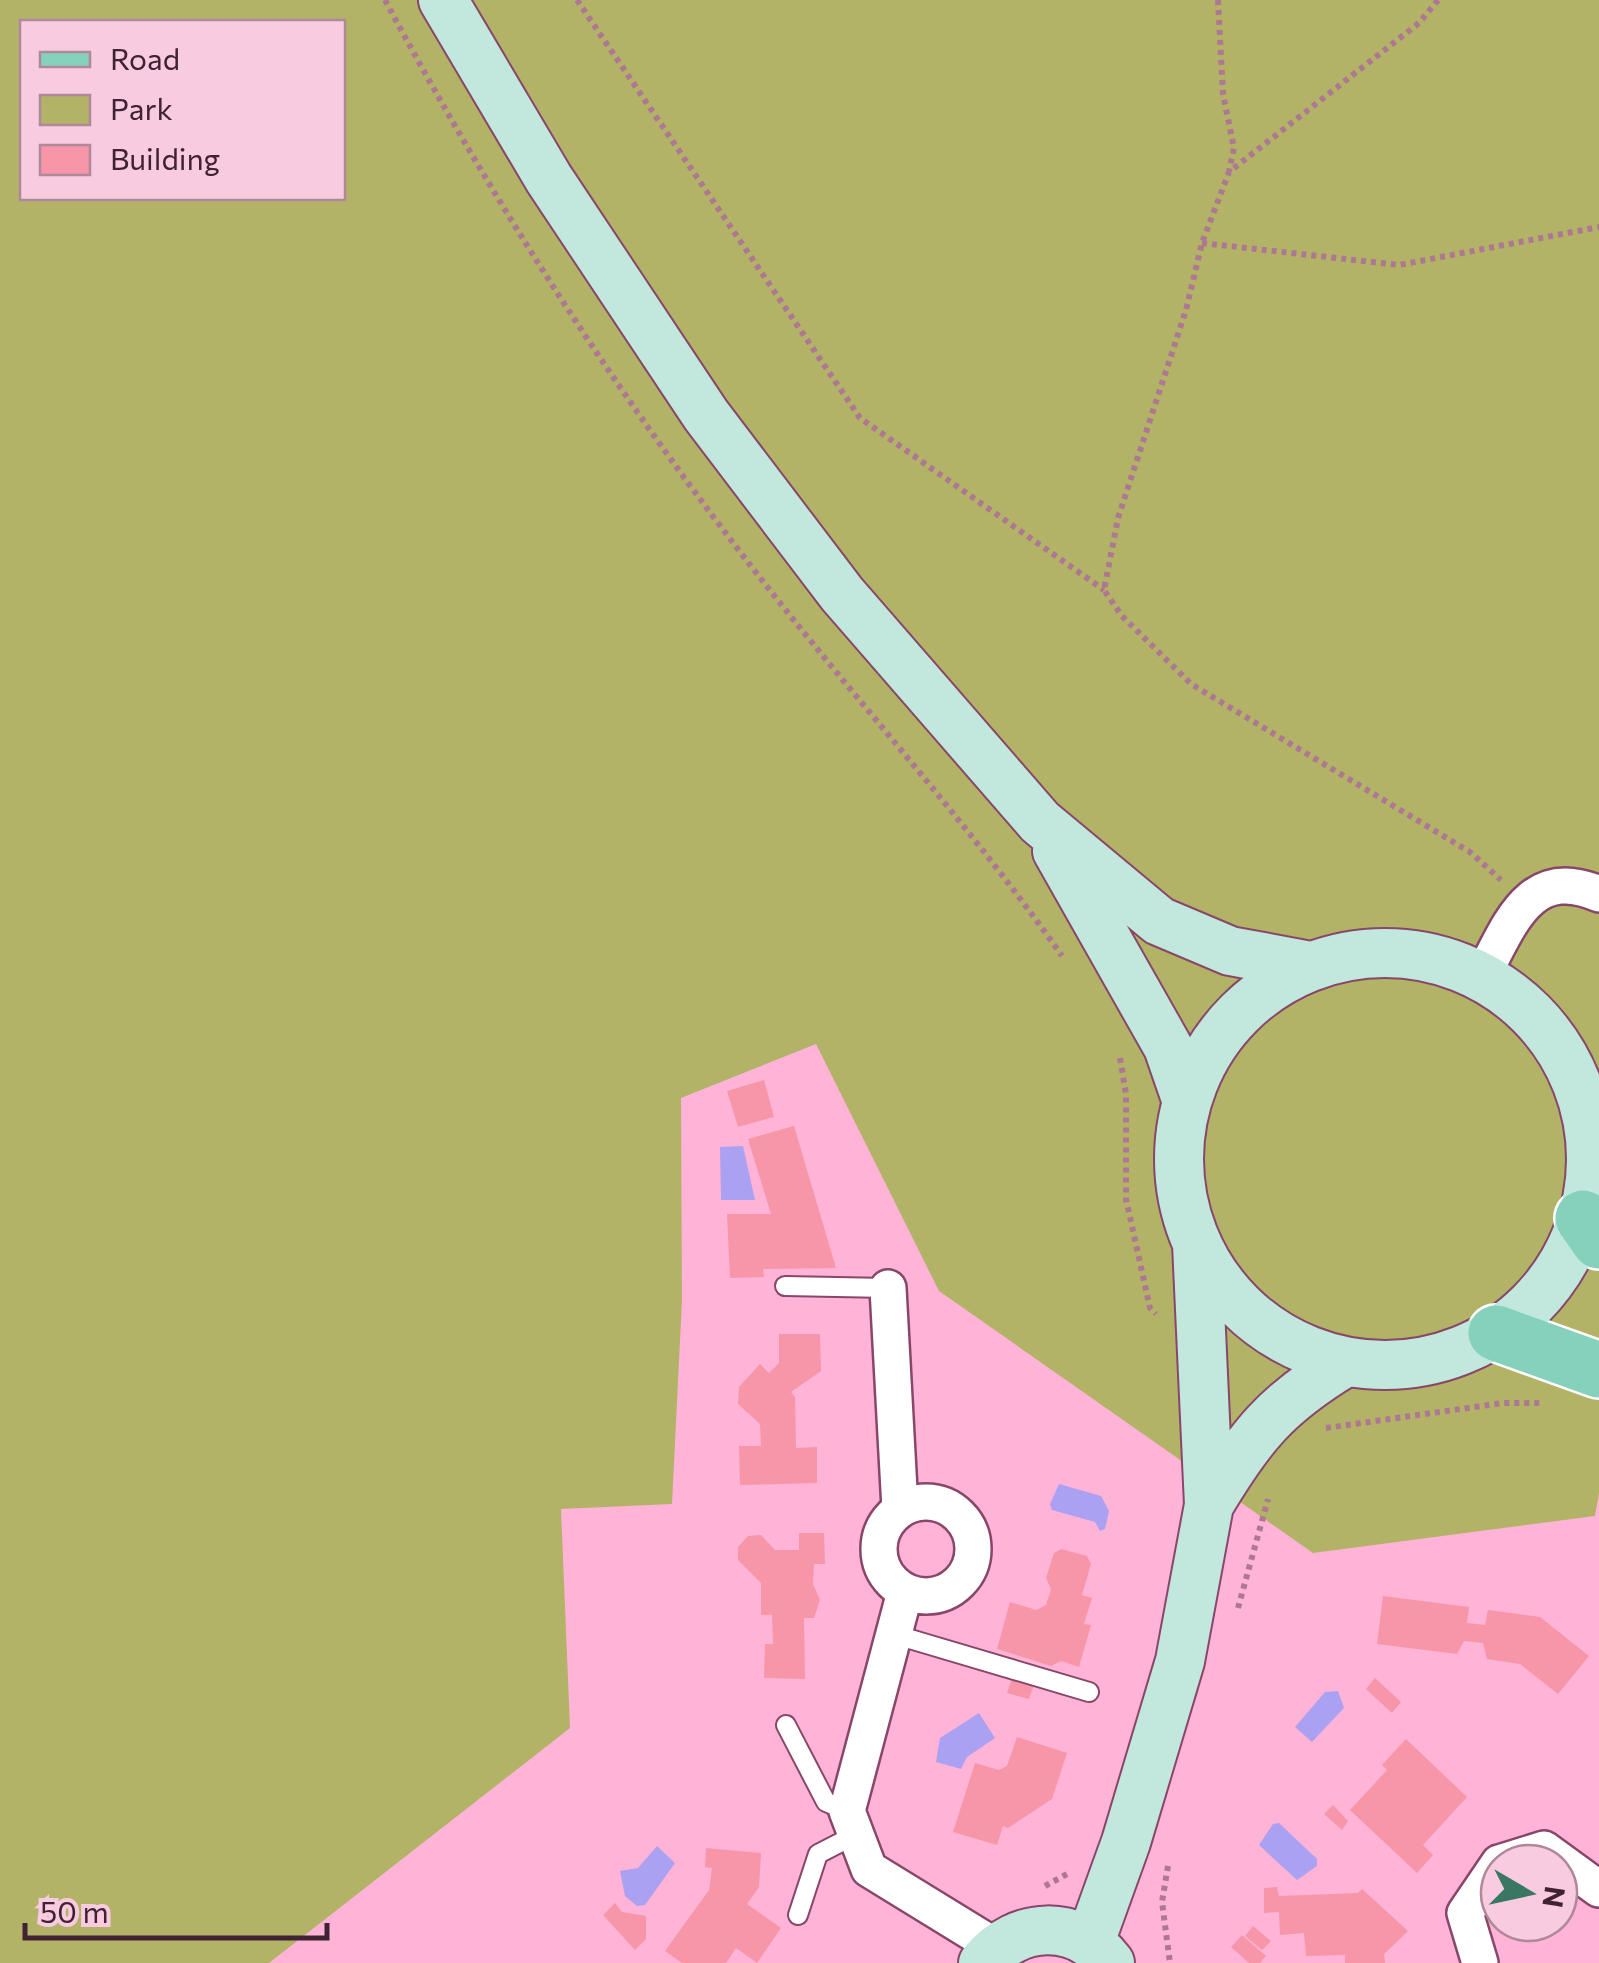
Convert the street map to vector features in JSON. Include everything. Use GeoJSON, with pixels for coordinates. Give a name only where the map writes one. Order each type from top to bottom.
{"type":"FeatureCollection","features":[{"type":"Feature","properties":{"kind":"main road"},"geometry":{"type":"LineString","coordinates":[[443,0],[549,180],[706,415],[842,594],[1040,822],[1159,921],[1230,951],[1310,966]]}},
{"type":"Feature","properties":{"kind":"main road"},"geometry":{"type":"LineString","coordinates":[[1040,822],[1168,1047],[1187,1102]]}},
{"type":"Feature","properties":{"kind":"main road"},"geometry":{"type":"LineString","coordinates":[[1398,952],[1442,960],[1482,976],[1524,1006],[1542,1025],[1580,1091],[1591,1167],[1591,1229],[1550,1284],[1496,1333],[1449,1356],[1398,1365],[1346,1362],[1308,1351],[1273,1332],[1242,1308],[1216,1278],[1185,1210],[1180,1174],[1187,1102],[1200,1067],[1220,1034],[1261,995],[1310,966],[1353,954],[1398,952]]}},
{"type":"Feature","properties":{"kind":"main road"},"geometry":{"type":"LineString","coordinates":[[989,1955],[1017,1934],[1042,1929],[1067,1932],[1100,1952],[1126,1842],[1180,1661],[1209,1505],[1198,1244]]}},
{"type":"Feature","properties":{"kind":"main road"},"geometry":{"type":"LineString","coordinates":[[1496,1333],[1599,1370]]}},
{"type":"Feature","properties":{"kind":"main road"},"geometry":{"type":"LineString","coordinates":[[1209,1505],[1247,1442],[1293,1397],[1346,1362]]}},
{"type":"Feature","properties":{"kind":"street"},"geometry":{"type":"LineString","coordinates":[[1482,976],[1524,901],[1552,890],[1587,889],[1599,894]]}},
{"type":"Feature","properties":{"kind":"street"},"geometry":{"type":"LineString","coordinates":[[888,1288],[900,1509]]}},
{"type":"Feature","properties":{"kind":"street"},"geometry":{"type":"LineString","coordinates":[[915,1502],[948,1506],[961,1516],[974,1547],[964,1578],[952,1589],[936,1596],[904,1592],[882,1568],[878,1552],[880,1535],[900,1509],[915,1502]]}},
{"type":"Feature","properties":{"kind":"street"},"geometry":{"type":"LineString","coordinates":[[904,1592],[850,1824],[870,1869],[989,1955]]}},
{"type":"Feature","properties":{"kind":"street"},"geometry":{"type":"LineString","coordinates":[[1479,1892],[1465,1913],[1480,1963]]}},
{"type":"Feature","properties":{"kind":"lane"},"geometry":{"type":"LineString","coordinates":[[785,1286],[888,1288]]}},
{"type":"Feature","properties":{"kind":"lane"},"geometry":{"type":"LineString","coordinates":[[893,1634],[1089,1692]]}},
{"type":"Feature","properties":{"kind":"lane"},"geometry":{"type":"LineString","coordinates":[[786,1724],[826,1802],[850,1824],[818,1854],[798,1915]]}},
{"type":"Feature","properties":{"kind":"path"},"geometry":{"type":"LineString","coordinates":[[385,0],[485,177],[703,503],[1004,877],[1070,966]]}},
{"type":"Feature","properties":{"kind":"path"},"geometry":{"type":"LineString","coordinates":[[577,0],[860,418],[1104,590],[1122,616],[1191,684],[1470,852],[1524,901]]}},
{"type":"Feature","properties":{"kind":"path"},"geometry":{"type":"LineString","coordinates":[[1104,590],[1118,518],[1234,148],[1222,94],[1218,0]]}},
{"type":"Feature","properties":{"kind":"path"},"geometry":{"type":"LineString","coordinates":[[1228,172],[1419,23],[1438,0]]}},
{"type":"Feature","properties":{"kind":"path"},"geometry":{"type":"LineString","coordinates":[[1202,243],[1398,265],[1599,227]]}},
{"type":"Feature","properties":{"kind":"path"},"geometry":{"type":"LineString","coordinates":[[1115,1042],[1126,1094],[1126,1200],[1150,1308],[1158,1316],[1199,1329]]}},
{"type":"Feature","properties":{"kind":"path"},"geometry":{"type":"LineString","coordinates":[[1293,1397],[1316,1430],[1503,1403],[1556,1406]]}},
{"type":"Feature","properties":{"kind":"green space"},"geometry":{"type":"Polygon","coordinates":[[[0,0],[1599,0],[1599,1493],[1595,1516],[1313,1553],[939,1291],[816,1044],[681,1098],[682,1300],[672,1504],[561,1509],[570,1728],[269,1963],[0,1963],[0,0]]]}},
{"type":"Feature","properties":{"kind":"shaded area"},"geometry":{"type":"Polygon","coordinates":[[[743,1146],[755,1200],[721,1200],[720,1147],[743,1146]]]}},
{"type":"Feature","properties":{"kind":"shaded area"},"geometry":{"type":"Polygon","coordinates":[[[1059,1484],[1101,1496],[1109,1511],[1105,1529],[1100,1531],[1095,1522],[1052,1510],[1050,1504],[1059,1484]]]}},
{"type":"Feature","properties":{"kind":"shaded area"},"geometry":{"type":"Polygon","coordinates":[[[1338,1691],[1344,1708],[1312,1742],[1295,1727],[1325,1692],[1338,1691]]]}},
{"type":"Feature","properties":{"kind":"shaded area"},"geometry":{"type":"Polygon","coordinates":[[[979,1713],[995,1738],[967,1757],[961,1769],[936,1762],[940,1738],[979,1713]]]}},
{"type":"Feature","properties":{"kind":"shaded area"},"geometry":{"type":"Polygon","coordinates":[[[1279,1823],[1317,1859],[1317,1866],[1297,1880],[1259,1845],[1273,1824],[1279,1823]]]}},
{"type":"Feature","properties":{"kind":"shaded area"},"geometry":{"type":"Polygon","coordinates":[[[657,1846],[675,1863],[645,1905],[637,1906],[625,1896],[620,1871],[638,1868],[657,1846]]]}},
{"type":"Feature","properties":{"kind":"building"},"geometry":{"type":"Polygon","coordinates":[[[764,1080],[774,1117],[738,1127],[727,1091],[764,1080]]]}},
{"type":"Feature","properties":{"kind":"building"},"geometry":{"type":"Polygon","coordinates":[[[794,1126],[836,1268],[763,1269],[764,1277],[730,1278],[727,1214],[771,1214],[748,1139],[794,1126]]]}},
{"type":"Feature","properties":{"kind":"building"},"geometry":{"type":"Polygon","coordinates":[[[779,1334],[820,1334],[821,1371],[791,1392],[795,1397],[796,1448],[817,1447],[817,1483],[740,1485],[739,1446],[761,1446],[760,1424],[738,1404],[739,1387],[760,1364],[769,1373],[779,1363],[779,1334]]]}},
{"type":"Feature","properties":{"kind":"building"},"geometry":{"type":"Polygon","coordinates":[[[799,1533],[824,1533],[825,1564],[814,1564],[813,1584],[820,1600],[814,1618],[804,1618],[805,1679],[764,1678],[765,1644],[773,1644],[772,1615],[761,1615],[761,1583],[738,1560],[738,1547],[748,1536],[761,1535],[775,1550],[799,1550],[799,1533]]]}},
{"type":"Feature","properties":{"kind":"building"},"geometry":{"type":"Polygon","coordinates":[[[1061,1549],[1087,1556],[1091,1564],[1082,1595],[1092,1598],[1084,1624],[1091,1625],[1079,1667],[1061,1661],[1051,1666],[997,1649],[1010,1602],[1036,1610],[1046,1605],[1051,1589],[1046,1578],[1054,1553],[1061,1549]]]}},
{"type":"Feature","properties":{"kind":"building"},"geometry":{"type":"Polygon","coordinates":[[[1383,1596],[1469,1607],[1467,1623],[1485,1625],[1488,1610],[1540,1617],[1589,1656],[1558,1694],[1520,1664],[1487,1659],[1483,1643],[1464,1641],[1457,1654],[1377,1644],[1383,1596]]]}},
{"type":"Feature","properties":{"kind":"building"},"geometry":{"type":"Polygon","coordinates":[[[1012,1678],[1034,1685],[1029,1699],[1007,1693],[1012,1678]]]}},
{"type":"Feature","properties":{"kind":"building"},"geometry":{"type":"Polygon","coordinates":[[[1375,1678],[1401,1702],[1392,1713],[1366,1689],[1375,1678]]]}},
{"type":"Feature","properties":{"kind":"building"},"geometry":{"type":"Polygon","coordinates":[[[1017,1737],[1067,1753],[1052,1799],[1008,1828],[1003,1826],[997,1845],[953,1832],[975,1763],[999,1770],[1007,1766],[1017,1737]]]}},
{"type":"Feature","properties":{"kind":"building"},"geometry":{"type":"Polygon","coordinates":[[[1406,1739],[1467,1797],[1423,1845],[1433,1855],[1417,1873],[1350,1810],[1387,1770],[1382,1765],[1406,1739]]]}},
{"type":"Feature","properties":{"kind":"building"},"geometry":{"type":"Polygon","coordinates":[[[1333,1805],[1348,1821],[1342,1830],[1324,1814],[1333,1805]]]}},
{"type":"Feature","properties":{"kind":"building"},"geometry":{"type":"Polygon","coordinates":[[[706,1848],[761,1853],[759,1887],[747,1904],[781,1928],[757,1963],[736,1948],[726,1963],[682,1963],[665,1951],[709,1890],[712,1868],[705,1867],[706,1848]]]}},
{"type":"Feature","properties":{"kind":"building"},"geometry":{"type":"Polygon","coordinates":[[[1277,1887],[1279,1896],[1358,1893],[1362,1889],[1408,1931],[1384,1954],[1385,1963],[1345,1963],[1345,1955],[1306,1956],[1304,1933],[1280,1935],[1279,1912],[1264,1913],[1264,1888],[1277,1887]]]}},
{"type":"Feature","properties":{"kind":"building"},"geometry":{"type":"Polygon","coordinates":[[[615,1903],[622,1912],[646,1916],[646,1939],[635,1950],[603,1915],[615,1903]]]}},
{"type":"Feature","properties":{"kind":"building"},"geometry":{"type":"Polygon","coordinates":[[[1253,1926],[1271,1941],[1262,1950],[1245,1936],[1253,1926]]]}},
{"type":"Feature","properties":{"kind":"building"},"geometry":{"type":"Polygon","coordinates":[[[1242,1935],[1266,1956],[1260,1963],[1249,1963],[1231,1947],[1242,1935]]]}}]}
